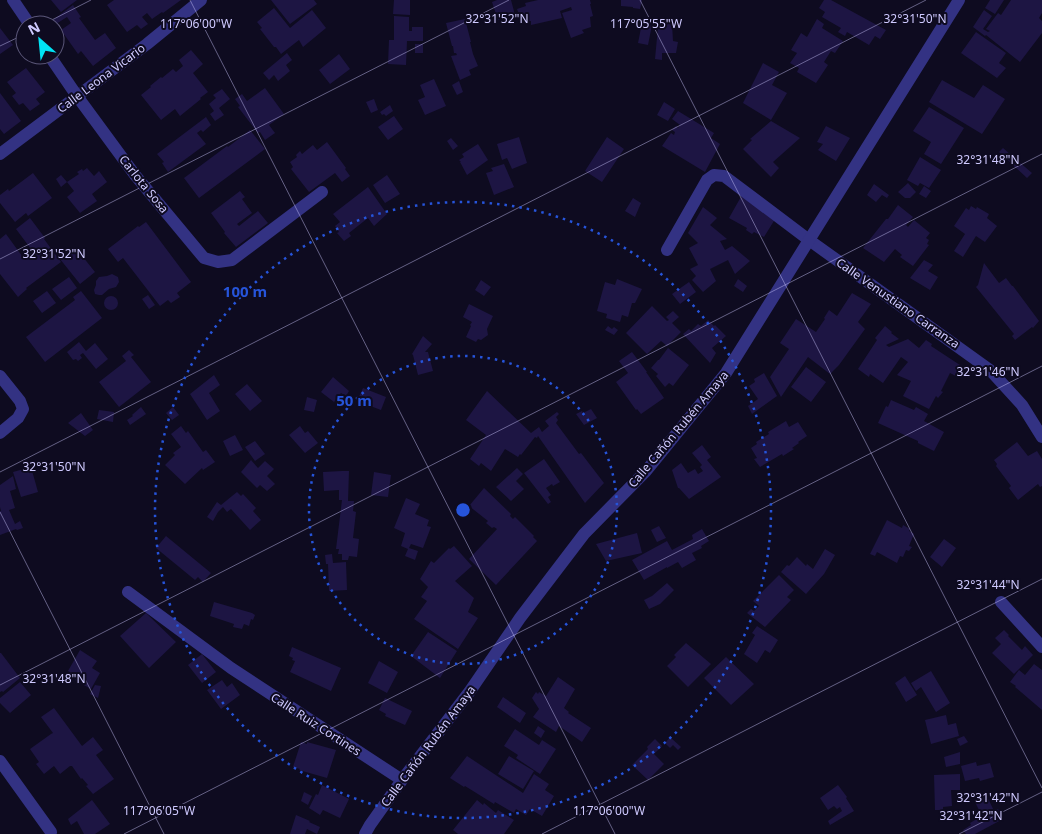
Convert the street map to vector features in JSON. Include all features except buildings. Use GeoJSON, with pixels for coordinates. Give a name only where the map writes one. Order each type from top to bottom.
{"type":"FeatureCollection","features":[{"type":"Feature","properties":{"kind":"street"},"geometry":{"type":"LineString","coordinates":[[13,0],[23,15]]}},
{"type":"Feature","properties":{"kind":"street","name":"Calle Leona Vicario"},"geometry":{"type":"LineString","coordinates":[[0,154],[147,44],[200,0]]}},
{"type":"Feature","properties":{"kind":"street","name":"Calle Cañón Rubén Amaya"},"geometry":{"type":"LineString","coordinates":[[365,834],[402,780],[470,691],[520,618],[584,534],[646,471],[726,373],[959,0]]}},
{"type":"Feature","properties":{"kind":"street","name":"Carlota Sosa"},"geometry":{"type":"LineString","coordinates":[[56,65],[76,96],[135,175],[204,258],[218,262],[232,260],[322,192]]}},
{"type":"Feature","properties":{"kind":"street","name":"Calle Venustiano Carranza"},"geometry":{"type":"LineString","coordinates":[[667,250],[707,180],[714,175],[724,176],[809,240],[990,370],[1022,405],[1042,437]]}},
{"type":"Feature","properties":{"kind":"street"},"geometry":{"type":"LineString","coordinates":[[0,376],[20,401],[23,409],[18,418],[0,433]]}},
{"type":"Feature","properties":{"kind":"street","name":"Calle Ruiz Cortines"},"geometry":{"type":"LineString","coordinates":[[128,592],[231,668],[402,780]]}},
{"type":"Feature","properties":{"kind":"street"},"geometry":{"type":"LineString","coordinates":[[1001,602],[1042,647]]}},
{"type":"Feature","properties":{"kind":"street"},"geometry":{"type":"LineString","coordinates":[[0,762],[51,832]]}}]}
